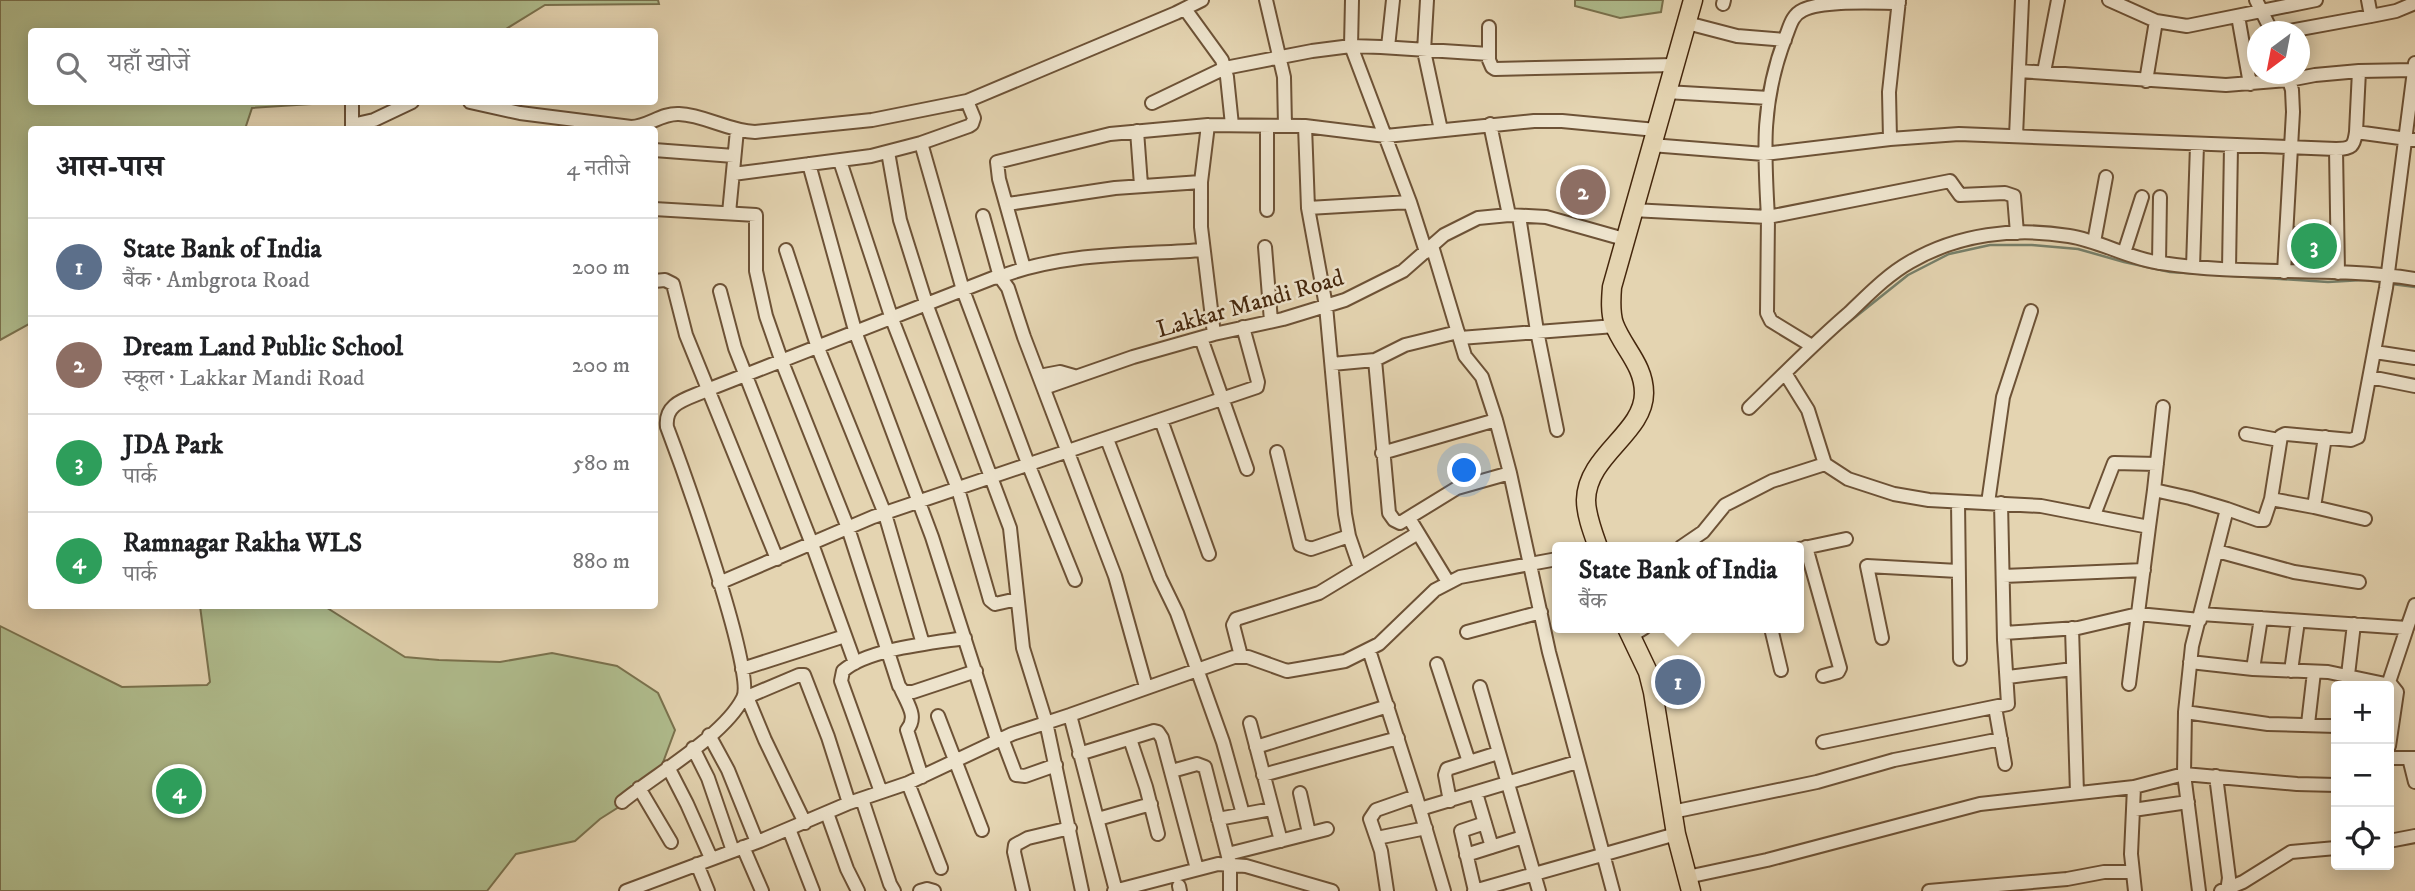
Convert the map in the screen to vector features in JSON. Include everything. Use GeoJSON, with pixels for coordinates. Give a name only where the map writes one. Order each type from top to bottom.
{"type":"FeatureCollection","features":[{"type":"Feature","properties":{"kind":"main road"},"geometry":{"type":"LineString","coordinates":[[1597,542],[1586,500],[1591,476],[1605,454],[1636,418],[1642,407],[1644,393],[1637,363],[1615,326],[1611,303],[1612,287],[1693,0]]}},
{"type":"Feature","properties":{"kind":"main road"},"geometry":{"type":"LineString","coordinates":[[1635,633],[1653,692],[1676,834],[1690,884]]}},
{"type":"Feature","properties":{"kind":"street"},"geometry":{"type":"LineString","coordinates":[[642,126],[663,116],[680,114],[737,130],[755,132],[872,120],[967,101],[1202,0]]}},
{"type":"Feature","properties":{"kind":"street"},"geometry":{"type":"LineString","coordinates":[[1266,0],[1285,86],[1285,126]]}},
{"type":"Feature","properties":{"kind":"street"},"geometry":{"type":"LineString","coordinates":[[1352,0],[1351,46],[1429,249],[1465,356],[1482,377],[1496,420],[1549,652],[1613,891]]}},
{"type":"Feature","properties":{"kind":"street"},"geometry":{"type":"LineString","coordinates":[[1388,47],[1392,0]]}},
{"type":"Feature","properties":{"kind":"street"},"geometry":{"type":"LineString","coordinates":[[1427,0],[1424,51],[1441,130]]}},
{"type":"Feature","properties":{"kind":"street"},"geometry":{"type":"LineString","coordinates":[[2016,136],[2022,0]]}},
{"type":"Feature","properties":{"kind":"street"},"geometry":{"type":"LineString","coordinates":[[2044,72],[2058,0]]}},
{"type":"Feature","properties":{"kind":"street"},"geometry":{"type":"LineString","coordinates":[[2117,2],[2156,20],[2187,26],[2238,16],[2260,5],[2316,0]]}},
{"type":"Feature","properties":{"kind":"street"},"geometry":{"type":"LineString","coordinates":[[2368,0],[2371,16]]}},
{"type":"Feature","properties":{"kind":"street"},"geometry":{"type":"LineString","coordinates":[[1812,346],[1771,321],[1767,313],[1768,217],[1764,154],[1769,98],[1774,69],[1795,14],[1807,8],[1836,4],[1899,1],[1889,92],[1890,139]]}},
{"type":"Feature","properties":{"kind":"street"},"geometry":{"type":"LineString","coordinates":[[2310,27],[2396,11],[2415,3]]}},
{"type":"Feature","properties":{"kind":"street"},"geometry":{"type":"LineString","coordinates":[[2260,5],[2267,21]]}},
{"type":"Feature","properties":{"kind":"street"},"geometry":{"type":"LineString","coordinates":[[1185,9],[1217,51],[1225,68],[1232,125]]}},
{"type":"Feature","properties":{"kind":"street"},"geometry":{"type":"LineString","coordinates":[[2238,16],[2247,67]]}},
{"type":"Feature","properties":{"kind":"street"},"geometry":{"type":"LineString","coordinates":[[2146,81],[2156,20]]}},
{"type":"Feature","properties":{"kind":"street"},"geometry":{"type":"LineString","coordinates":[[1687,23],[1737,36],[1785,40]]}},
{"type":"Feature","properties":{"kind":"street"},"geometry":{"type":"LineString","coordinates":[[1489,27],[1490,64],[1495,69],[1674,65]]}},
{"type":"Feature","properties":{"kind":"street"},"geometry":{"type":"LineString","coordinates":[[1152,103],[1225,68],[1280,56],[1351,46],[1489,54]]}},
{"type":"Feature","properties":{"kind":"street"},"geometry":{"type":"LineString","coordinates":[[2154,490],[2190,498],[2262,521],[2266,517],[2271,499],[2278,440],[2285,434],[2351,440],[2358,437],[2411,139],[2414,66],[2310,75]]}},
{"type":"Feature","properties":{"kind":"street"},"geometry":{"type":"LineString","coordinates":[[2019,71],[2204,85],[2250,84]]}},
{"type":"Feature","properties":{"kind":"street"},"geometry":{"type":"LineString","coordinates":[[1024,268],[999,179],[997,162],[1110,134],[1208,125],[1267,125],[1306,126],[1386,136],[1490,124],[1562,121],[1764,154],[1959,134],[2336,149],[2354,145],[2359,71]]}},
{"type":"Feature","properties":{"kind":"street"},"geometry":{"type":"LineString","coordinates":[[2284,272],[2293,102],[2289,84]]}},
{"type":"Feature","properties":{"kind":"street"},"geometry":{"type":"LineString","coordinates":[[1667,92],[1769,98]]}},
{"type":"Feature","properties":{"kind":"street"},"geometry":{"type":"LineString","coordinates":[[733,174],[840,161],[921,143],[972,124],[974,118],[967,101]]}},
{"type":"Feature","properties":{"kind":"street"},"geometry":{"type":"LineString","coordinates":[[352,105],[352,126]]}},
{"type":"Feature","properties":{"kind":"street"},"geometry":{"type":"LineString","coordinates":[[355,126],[383,117],[406,105]]}},
{"type":"Feature","properties":{"kind":"street"},"geometry":{"type":"LineString","coordinates":[[485,105],[545,117],[621,126]]}},
{"type":"Feature","properties":{"kind":"street"},"geometry":{"type":"LineString","coordinates":[[1490,124],[1514,216],[1557,430]]}},
{"type":"Feature","properties":{"kind":"street"},"geometry":{"type":"LineString","coordinates":[[1208,125],[1201,182],[1203,250],[1214,334]]}},
{"type":"Feature","properties":{"kind":"street"},"geometry":{"type":"LineString","coordinates":[[1267,125],[1268,210]]}},
{"type":"Feature","properties":{"kind":"street"},"geometry":{"type":"LineString","coordinates":[[1306,126],[1308,208],[1326,306],[1343,504],[1349,536],[1360,568]]}},
{"type":"Feature","properties":{"kind":"street"},"geometry":{"type":"LineString","coordinates":[[729,213],[737,130]]}},
{"type":"Feature","properties":{"kind":"street"},"geometry":{"type":"LineString","coordinates":[[1137,131],[1142,185]]}},
{"type":"Feature","properties":{"kind":"street"},"geometry":{"type":"LineString","coordinates":[[2356,132],[2411,139]]}},
{"type":"Feature","properties":{"kind":"street"},"geometry":{"type":"LineString","coordinates":[[921,143],[962,290],[1028,466],[1075,580]]}},
{"type":"Feature","properties":{"kind":"street"},"geometry":{"type":"LineString","coordinates":[[2193,267],[2197,145]]}},
{"type":"Feature","properties":{"kind":"street"},"geometry":{"type":"LineString","coordinates":[[2229,269],[2231,146]]}},
{"type":"Feature","properties":{"kind":"street"},"geometry":{"type":"LineString","coordinates":[[2336,149],[2338,274]]}},
{"type":"Feature","properties":{"kind":"street"},"geometry":{"type":"LineString","coordinates":[[658,150],[734,156]]}},
{"type":"Feature","properties":{"kind":"street"},"geometry":{"type":"LineString","coordinates":[[888,152],[900,220],[927,306],[1010,528],[1023,648],[1046,722],[1082,891]]}},
{"type":"Feature","properties":{"kind":"street"},"geometry":{"type":"LineString","coordinates":[[840,161],[892,319],[958,489],[990,600],[995,604],[1017,600]]}},
{"type":"Feature","properties":{"kind":"street"},"geometry":{"type":"LineString","coordinates":[[809,164],[856,334],[919,502],[1000,739],[1016,775],[1025,776],[1056,765]]}},
{"type":"Feature","properties":{"kind":"street"},"geometry":{"type":"LineString","coordinates":[[2094,242],[2106,177]]}},
{"type":"Feature","properties":{"kind":"street"},"geometry":{"type":"LineString","coordinates":[[1632,210],[1768,217],[1950,181],[1961,195],[2005,193],[2014,197],[2017,233]]}},
{"type":"Feature","properties":{"kind":"street"},"geometry":{"type":"LineString","coordinates":[[1007,204],[1142,185],[1201,182]]}},
{"type":"Feature","properties":{"kind":"street"},"geometry":{"type":"LineString","coordinates":[[2124,253],[2142,197]]}},
{"type":"Feature","properties":{"kind":"street"},"geometry":{"type":"LineString","coordinates":[[2159,263],[2160,197]]}},
{"type":"Feature","properties":{"kind":"street"},"geometry":{"type":"LineString","coordinates":[[1308,208],[1410,202]]}},
{"type":"Feature","properties":{"kind":"street"},"geometry":{"type":"LineString","coordinates":[[658,209],[752,214],[757,218],[755,261],[766,316],[848,528],[887,652],[913,718],[914,721],[907,730],[922,777]]}},
{"type":"Feature","properties":{"kind":"street"},"geometry":{"type":"LineString","coordinates":[[983,216],[1000,277],[1009,288],[1067,453],[1115,576],[1146,687]]}},
{"type":"Feature","properties":{"kind":"street","name":"Lakkar Mandi Road"},"geometry":{"type":"LineString","coordinates":[[1041,382],[1074,376],[1214,334],[1326,306],[1362,293],[1391,278],[1461,225],[1478,218],[1514,216],[1563,220],[1624,239]]}},
{"type":"Feature","properties":{"kind":"street"},"geometry":{"type":"LineString","coordinates":[[1749,408],[1812,346],[1909,262],[1957,242],[1984,235],[2059,235],[2094,242],[2159,263],[2193,267],[2338,274],[2387,280],[2415,279]]}},
{"type":"Feature","properties":{"kind":"street"},"geometry":{"type":"LineString","coordinates":[[1265,247],[1271,321]]}},
{"type":"Feature","properties":{"kind":"street"},"geometry":{"type":"LineString","coordinates":[[786,250],[818,348],[885,514],[923,644]]}},
{"type":"Feature","properties":{"kind":"street"},"geometry":{"type":"LineString","coordinates":[[805,823],[746,694],[741,656],[703,525],[666,422],[669,408],[707,390],[1024,268],[1089,258],[1203,250]]}},
{"type":"Feature","properties":{"kind":"street"},"geometry":{"type":"LineString","coordinates":[[658,281],[665,280],[673,284],[681,322],[777,559]]}},
{"type":"Feature","properties":{"kind":"street"},"geometry":{"type":"LineString","coordinates":[[720,291],[727,326],[855,663]]}},
{"type":"Feature","properties":{"kind":"street"},"geometry":{"type":"LineString","coordinates":[[1823,742],[2004,706],[2009,702],[2003,576],[1994,503],[2003,397],[2031,311]]}},
{"type":"Feature","properties":{"kind":"street"},"geometry":{"type":"LineString","coordinates":[[1332,365],[1375,360],[1405,345],[1459,335],[1615,326]]}},
{"type":"Feature","properties":{"kind":"street"},"geometry":{"type":"LineString","coordinates":[[719,583],[885,514],[1254,389],[1259,385],[1243,327]]}},
{"type":"Feature","properties":{"kind":"street"},"geometry":{"type":"LineString","coordinates":[[1201,338],[1247,469]]}},
{"type":"Feature","properties":{"kind":"street"},"geometry":{"type":"LineString","coordinates":[[2375,352],[2415,358]]}},
{"type":"Feature","properties":{"kind":"street"},"geometry":{"type":"LineString","coordinates":[[1375,360],[1390,517],[1400,523],[1457,488],[1510,473]]}},
{"type":"Feature","properties":{"kind":"street"},"geometry":{"type":"LineString","coordinates":[[1785,373],[1808,410],[1825,464],[1848,479],[1877,490],[1929,500],[2067,509],[2149,527]]}},
{"type":"Feature","properties":{"kind":"street"},"geometry":{"type":"LineString","coordinates":[[2370,377],[2415,386]]}},
{"type":"Feature","properties":{"kind":"street"},"geometry":{"type":"LineString","coordinates":[[2129,684],[2163,407]]}},
{"type":"Feature","properties":{"kind":"street"},"geometry":{"type":"LineString","coordinates":[[1161,420],[1209,554]]}},
{"type":"Feature","properties":{"kind":"street"},"geometry":{"type":"LineString","coordinates":[[1382,453],[1496,420]]}},
{"type":"Feature","properties":{"kind":"street"},"geometry":{"type":"LineString","coordinates":[[2246,434],[2278,440]]}},
{"type":"Feature","properties":{"kind":"street"},"geometry":{"type":"LineString","coordinates":[[2314,507],[2325,437]]}},
{"type":"Feature","properties":{"kind":"street"},"geometry":{"type":"LineString","coordinates":[[1107,439],[1160,578],[1174,605],[1223,742],[1243,814]]}},
{"type":"Feature","properties":{"kind":"street"},"geometry":{"type":"LineString","coordinates":[[1276,452],[1300,545],[1311,549],[1349,536]]}},
{"type":"Feature","properties":{"kind":"street"},"geometry":{"type":"LineString","coordinates":[[2094,515],[2114,463],[2157,464]]}},
{"type":"Feature","properties":{"kind":"street"},"geometry":{"type":"LineString","coordinates":[[1688,542],[1703,532],[1725,505],[1772,481],[1825,464]]}},
{"type":"Feature","properties":{"kind":"street"},"geometry":{"type":"LineString","coordinates":[[2271,499],[2365,519]]}},
{"type":"Feature","properties":{"kind":"street"},"geometry":{"type":"LineString","coordinates":[[1958,502],[1960,659]]}},
{"type":"Feature","properties":{"kind":"street"},"geometry":{"type":"LineString","coordinates":[[2199,891],[2184,774],[2185,712],[2190,662],[2227,509]]}},
{"type":"Feature","properties":{"kind":"street"},"geometry":{"type":"LineString","coordinates":[[1409,517],[1448,582]]}},
{"type":"Feature","properties":{"kind":"street"},"geometry":{"type":"LineString","coordinates":[[1241,656],[1233,625],[1236,619],[1319,593],[1418,533]]}},
{"type":"Feature","properties":{"kind":"street"},"geometry":{"type":"LineString","coordinates":[[1804,548],[1846,539]]}},
{"type":"Feature","properties":{"kind":"street"},"geometry":{"type":"LineString","coordinates":[[1804,551],[1840,668],[1838,672],[1823,676]]}},
{"type":"Feature","properties":{"kind":"street"},"geometry":{"type":"LineString","coordinates":[[2217,551],[2294,572],[2358,582]]}},
{"type":"Feature","properties":{"kind":"street"},"geometry":{"type":"LineString","coordinates":[[626,891],[908,783],[1000,739],[1196,670],[1241,656],[1287,671],[1345,662],[1389,636],[1426,597],[1448,582],[1552,560]]}},
{"type":"Feature","properties":{"kind":"street"},"geometry":{"type":"LineString","coordinates":[[1882,638],[1867,566],[1958,571]]}},
{"type":"Feature","properties":{"kind":"street"},"geometry":{"type":"LineString","coordinates":[[2003,576],[2144,570]]}},
{"type":"Feature","properties":{"kind":"street"},"geometry":{"type":"LineString","coordinates":[[2391,681],[2415,606]]}},
{"type":"Feature","properties":{"kind":"street"},"geometry":{"type":"LineString","coordinates":[[1467,632],[1541,612]]}},
{"type":"Feature","properties":{"kind":"street"},"geometry":{"type":"LineString","coordinates":[[2004,634],[2072,628],[2138,614],[2262,618],[2407,628]]}},
{"type":"Feature","properties":{"kind":"street"},"geometry":{"type":"LineString","coordinates":[[2253,669],[2262,618]]}},
{"type":"Feature","properties":{"kind":"street"},"geometry":{"type":"LineString","coordinates":[[2291,671],[2298,621]]}},
{"type":"Feature","properties":{"kind":"street"},"geometry":{"type":"LineString","coordinates":[[2190,662],[2253,669],[2314,671],[2351,679],[2354,624]]}},
{"type":"Feature","properties":{"kind":"street"},"geometry":{"type":"LineString","coordinates":[[2072,628],[2077,793]]}},
{"type":"Feature","properties":{"kind":"street"},"geometry":{"type":"LineString","coordinates":[[1772,633],[1781,670]]}},
{"type":"Feature","properties":{"kind":"street"},"geometry":{"type":"LineString","coordinates":[[743,669],[845,636]]}},
{"type":"Feature","properties":{"kind":"street"},"geometry":{"type":"LineString","coordinates":[[881,792],[841,681],[843,671],[855,663],[887,652],[965,638]]}},
{"type":"Feature","properties":{"kind":"street"},"geometry":{"type":"LineString","coordinates":[[1369,650],[1444,891]]}},
{"type":"Feature","properties":{"kind":"street"},"geometry":{"type":"LineString","coordinates":[[1437,664],[1469,762]]}},
{"type":"Feature","properties":{"kind":"street"},"geometry":{"type":"LineString","coordinates":[[2008,677],[2073,669]]}},
{"type":"Feature","properties":{"kind":"street"},"geometry":{"type":"LineString","coordinates":[[901,690],[913,692],[976,671]]}},
{"type":"Feature","properties":{"kind":"street"},"geometry":{"type":"LineString","coordinates":[[2308,724],[2314,671]]}},
{"type":"Feature","properties":{"kind":"street"},"geometry":{"type":"LineString","coordinates":[[622,802],[709,735],[725,721],[746,694],[799,675],[806,676],[892,890]]}},
{"type":"Feature","properties":{"kind":"street"},"geometry":{"type":"LineString","coordinates":[[1480,687],[1506,785],[1539,891]]}},
{"type":"Feature","properties":{"kind":"street"},"geometry":{"type":"LineString","coordinates":[[2394,689],[2397,692],[2394,709]]}},
{"type":"Feature","properties":{"kind":"street"},"geometry":{"type":"LineString","coordinates":[[1256,747],[1388,706]]}},
{"type":"Feature","properties":{"kind":"street"},"geometry":{"type":"LineString","coordinates":[[1995,707],[2005,764]]}},
{"type":"Feature","properties":{"kind":"street"},"geometry":{"type":"LineString","coordinates":[[2185,712],[2268,724],[2331,726]]}},
{"type":"Feature","properties":{"kind":"street"},"geometry":{"type":"LineString","coordinates":[[1070,715],[1115,891],[1218,864],[1281,841],[1327,829]]}},
{"type":"Feature","properties":{"kind":"street"},"geometry":{"type":"LineString","coordinates":[[938,716],[982,830]]}},
{"type":"Feature","properties":{"kind":"street"},"geometry":{"type":"LineString","coordinates":[[1251,723],[1281,841]]}},
{"type":"Feature","properties":{"kind":"street"},"geometry":{"type":"LineString","coordinates":[[1079,754],[1158,732],[1172,771],[1197,869]]}},
{"type":"Feature","properties":{"kind":"street"},"geometry":{"type":"LineString","coordinates":[[709,735],[728,770],[757,842]]}},
{"type":"Feature","properties":{"kind":"street"},"geometry":{"type":"LineString","coordinates":[[1263,775],[1398,738]]}},
{"type":"Feature","properties":{"kind":"street"},"geometry":{"type":"LineString","coordinates":[[1130,739],[1158,834]]}},
{"type":"Feature","properties":{"kind":"street"},"geometry":{"type":"LineString","coordinates":[[1672,812],[1817,782],[1894,760],[2001,739]]}},
{"type":"Feature","properties":{"kind":"street"},"geometry":{"type":"LineString","coordinates":[[693,748],[738,849],[762,891]]}},
{"type":"Feature","properties":{"kind":"street"},"geometry":{"type":"LineString","coordinates":[[1450,800],[1445,775],[1447,769],[1498,753]]}},
{"type":"Feature","properties":{"kind":"street"},"geometry":{"type":"LineString","coordinates":[[2394,758],[2412,758],[2415,782]]}},
{"type":"Feature","properties":{"kind":"street"},"geometry":{"type":"LineString","coordinates":[[1387,891],[1377,838],[1371,824],[1373,814],[1384,807],[1450,800],[1577,762]]}},
{"type":"Feature","properties":{"kind":"street"},"geometry":{"type":"LineString","coordinates":[[1172,771],[1197,764],[1205,767],[1229,859],[1230,891]]}},
{"type":"Feature","properties":{"kind":"street"},"geometry":{"type":"LineString","coordinates":[[668,767],[711,858]]}},
{"type":"Feature","properties":{"kind":"street"},"geometry":{"type":"LineString","coordinates":[[1690,884],[1767,860],[1980,804],[2134,787],[2184,774],[2331,785]]}},
{"type":"Feature","properties":{"kind":"street"},"geometry":{"type":"LineString","coordinates":[[2217,776],[2229,878],[2225,891]]}},
{"type":"Feature","properties":{"kind":"street"},"geometry":{"type":"LineString","coordinates":[[908,783],[941,868]]}},
{"type":"Feature","properties":{"kind":"street"},"geometry":{"type":"LineString","coordinates":[[2134,787],[2132,872],[2135,891]]}},
{"type":"Feature","properties":{"kind":"street"},"geometry":{"type":"LineString","coordinates":[[639,788],[671,842]]}},
{"type":"Feature","properties":{"kind":"street"},"geometry":{"type":"LineString","coordinates":[[1300,793],[1309,834]]}},
{"type":"Feature","properties":{"kind":"street"},"geometry":{"type":"LineString","coordinates":[[1476,793],[1492,846]]}},
{"type":"Feature","properties":{"kind":"street"},"geometry":{"type":"LineString","coordinates":[[2133,810],[2188,802]]}},
{"type":"Feature","properties":{"kind":"street"},"geometry":{"type":"LineString","coordinates":[[1098,819],[1151,804]]}},
{"type":"Feature","properties":{"kind":"street"},"geometry":{"type":"LineString","coordinates":[[1219,819],[1272,809]]}},
{"type":"Feature","properties":{"kind":"street"},"geometry":{"type":"LineString","coordinates":[[827,813],[858,891]]}},
{"type":"Feature","properties":{"kind":"street"},"geometry":{"type":"LineString","coordinates":[[1485,823],[1461,831],[1474,891],[1506,886],[1534,873],[1676,834]]}},
{"type":"Feature","properties":{"kind":"street"},"geometry":{"type":"LineString","coordinates":[[1023,891],[1014,852],[1015,845],[1028,838],[1070,828]]}},
{"type":"Feature","properties":{"kind":"street"},"geometry":{"type":"LineString","coordinates":[[1377,838],[1426,828]]}},
{"type":"Feature","properties":{"kind":"street"},"geometry":{"type":"LineString","coordinates":[[789,829],[813,891]]}},
{"type":"Feature","properties":{"kind":"street"},"geometry":{"type":"LineString","coordinates":[[2394,837],[2415,836]]}},
{"type":"Feature","properties":{"kind":"street"},"geometry":{"type":"LineString","coordinates":[[1466,855],[1523,837]]}},
{"type":"Feature","properties":{"kind":"street"},"geometry":{"type":"LineString","coordinates":[[2225,891],[2291,852],[2331,849]]}},
{"type":"Feature","properties":{"kind":"street"},"geometry":{"type":"LineString","coordinates":[[1229,859],[1332,891]]}},
{"type":"Feature","properties":{"kind":"street"},"geometry":{"type":"LineString","coordinates":[[697,864],[708,891]]}},
{"type":"Feature","properties":{"kind":"street"},"geometry":{"type":"LineString","coordinates":[[1929,891],[2081,877],[2104,872],[2132,872]]}},
{"type":"Feature","properties":{"kind":"street"},"geometry":{"type":"LineString","coordinates":[[2081,877],[2081,891]]}},
{"type":"Feature","properties":{"kind":"street"},"geometry":{"type":"LineString","coordinates":[[920,891],[933,891]]}},
{"type":"Feature","properties":{"kind":"green space"},"geometry":{"type":"Polygon","coordinates":[[[0,0],[658,0],[659,4],[545,5],[508,28],[28,28],[28,105],[298,105],[252,108],[246,126],[28,126],[28,325],[0,340],[0,0]]]}},
{"type":"Feature","properties":{"kind":"green space"},"geometry":{"type":"Polygon","coordinates":[[[1575,0],[1663,0],[1661,12],[1620,18],[1575,6],[1575,0]]]}},
{"type":"Feature","properties":{"kind":"green space"},"geometry":{"type":"Polygon","coordinates":[[[2294,227],[2335,229],[2335,263],[2292,263],[2294,227]]]}},
{"type":"Feature","properties":{"kind":"green space"},"geometry":{"type":"Polygon","coordinates":[[[200,609],[329,609],[405,657],[500,662],[552,653],[617,666],[658,693],[675,730],[655,784],[600,819],[575,841],[516,854],[487,891],[0,891],[0,626],[122,687],[207,685],[210,682],[200,609]]]}},
{"type":"Feature","properties":{"kind":"waterway"},"geometry":{"type":"LineString","coordinates":[[1834,334],[1908,275],[1949,254],[1990,245],[2078,249],[2170,272],[2328,282],[2382,282]]}},
{"type":"Feature","properties":{"kind":"waterway"},"geometry":{"type":"LineString","coordinates":[[2392,284],[2415,287]]}},
{"type":"Feature","properties":{"kind":"place","name":"Dream Land Public School"},"geometry":{"type":"Point","coordinates":[1583,192]}},
{"type":"Feature","properties":{"kind":"place","name":"JDA Park"},"geometry":{"type":"Point","coordinates":[2314,246]}},
{"type":"Feature","properties":{"kind":"place","name":"State Bank of India"},"geometry":{"type":"Point","coordinates":[1678,682]}},
{"type":"Feature","properties":{"kind":"place","name":"Ramnagar Rakha WLS"},"geometry":{"type":"Point","coordinates":[179,791]}}]}
